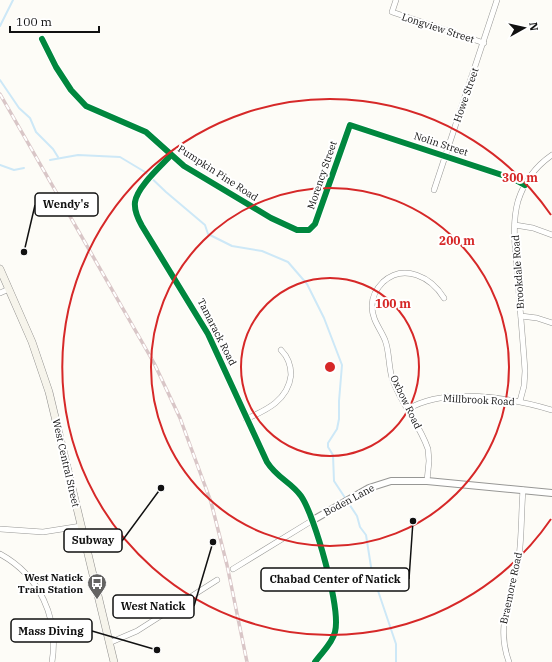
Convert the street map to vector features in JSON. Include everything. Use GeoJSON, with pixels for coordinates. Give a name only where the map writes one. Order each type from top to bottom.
{"type":"FeatureCollection","features":[{"type":"Feature","properties":{"kind":"main road","name":"West Central Street"},"geometry":{"type":"LineString","coordinates":[[0,269],[33,346],[49,392],[114,662]]}},
{"type":"Feature","properties":{"kind":"street","name":"Longview Street"},"geometry":{"type":"LineString","coordinates":[[396,0],[392,12],[484,43]]}},
{"type":"Feature","properties":{"kind":"street","name":"Howe Street"},"geometry":{"type":"LineString","coordinates":[[434,190],[498,0]]}},
{"type":"Feature","properties":{"kind":"street","name":"Pumpkin Pine Road"},"geometry":{"type":"LineString","coordinates":[[42,39],[56,67],[81,102],[93,109],[146,132],[184,166],[276,221],[297,230],[309,230]]}},
{"type":"Feature","properties":{"kind":"street","name":"Nolin Street"},"geometry":{"type":"LineString","coordinates":[[350,125],[514,179],[525,184]]}},
{"type":"Feature","properties":{"kind":"street","name":"Morency Street"},"geometry":{"type":"LineString","coordinates":[[309,230],[317,220],[350,125]]}},
{"type":"Feature","properties":{"kind":"street","name":"Tamarack Road"},"geometry":{"type":"LineString","coordinates":[[171,155],[146,183],[135,202],[139,220],[206,329],[246,418],[271,468],[281,479],[297,491],[306,504],[313,520],[320,543],[336,616],[335,631],[332,639],[315,662]]}},
{"type":"Feature","properties":{"kind":"street","name":"Brookdale Road"},"geometry":{"type":"LineString","coordinates":[[520,401],[525,378],[514,225],[518,201],[525,184],[535,170],[552,155]]}},
{"type":"Feature","properties":{"kind":"street"},"geometry":{"type":"LineString","coordinates":[[514,225],[533,228],[552,235]]}},
{"type":"Feature","properties":{"kind":"street","name":"Oxbow Road"},"geometry":{"type":"LineString","coordinates":[[427,481],[429,461],[428,449],[393,382],[386,344],[373,317],[372,305],[375,294],[386,279],[404,273],[424,278],[436,286],[444,298]]}},
{"type":"Feature","properties":{"kind":"street"},"geometry":{"type":"LineString","coordinates":[[0,293],[9,289]]}},
{"type":"Feature","properties":{"kind":"street"},"geometry":{"type":"LineString","coordinates":[[521,316],[537,318],[552,324]]}},
{"type":"Feature","properties":{"kind":"street"},"geometry":{"type":"LineString","coordinates":[[246,418],[273,405],[287,389],[291,368],[286,355],[281,350]]}},
{"type":"Feature","properties":{"kind":"street","name":"Millbrook Road"},"geometry":{"type":"LineString","coordinates":[[408,409],[427,400],[443,397],[492,398],[520,401],[552,410]]}},
{"type":"Feature","properties":{"kind":"street","name":"Boden Lane"},"geometry":{"type":"LineString","coordinates":[[233,569],[344,501],[376,485],[391,481],[427,481],[552,493]]}},
{"type":"Feature","properties":{"kind":"street","name":"Braemore Road"},"geometry":{"type":"LineString","coordinates":[[509,662],[505,651],[503,626],[505,608],[518,563],[522,490]]}},
{"type":"Feature","properties":{"kind":"street"},"geometry":{"type":"LineString","coordinates":[[0,528],[47,532],[81,526]]}},
{"type":"Feature","properties":{"kind":"street"},"geometry":{"type":"LineString","coordinates":[[0,554],[22,569],[33,582],[42,597],[49,613],[53,631],[52,662]]}},
{"type":"Feature","properties":{"kind":"street"},"geometry":{"type":"LineString","coordinates":[[109,643],[133,634],[217,580]]}},
{"type":"Feature","properties":{"kind":"waterway"},"geometry":{"type":"LineString","coordinates":[[0,26],[13,0]]}},
{"type":"Feature","properties":{"kind":"waterway"},"geometry":{"type":"LineString","coordinates":[[0,80],[19,108],[30,118],[36,132],[53,149],[58,157]]}},
{"type":"Feature","properties":{"kind":"waterway"},"geometry":{"type":"LineString","coordinates":[[50,160],[78,155],[120,157],[145,172],[205,225],[208,234],[232,246],[262,251],[288,262],[307,284],[324,318],[342,365],[339,419],[337,429],[328,443],[328,447],[333,455],[334,481],[357,516],[360,527],[366,535],[372,573],[396,644],[396,662]]}},
{"type":"Feature","properties":{"kind":"waterway"},"geometry":{"type":"LineString","coordinates":[[0,165],[14,170],[24,168]]}},
{"type":"Feature","properties":{"kind":"railway"},"geometry":{"type":"LineString","coordinates":[[0,94],[154,363],[180,418],[211,502],[227,565],[247,662]]}},
{"type":"Feature","properties":{"kind":"cycle path"},"geometry":{"type":"LineString","coordinates":[[42,39],[56,67],[71,90],[86,106],[146,132],[184,166],[271,218],[297,230],[309,230],[315,224],[350,125],[514,179],[525,185]]}},
{"type":"Feature","properties":{"kind":"cycle path"},"geometry":{"type":"LineString","coordinates":[[171,155],[140,190],[135,202],[136,211],[142,226],[208,334],[267,462],[275,472],[301,496],[313,522],[331,584],[336,620],[334,636],[315,662]]}},
{"type":"Feature","properties":{"kind":"place","name":"Wendy's"},"geometry":{"type":"Point","coordinates":[24,252]}},
{"type":"Feature","properties":{"kind":"place","name":"Subway"},"geometry":{"type":"Point","coordinates":[161,488]}},
{"type":"Feature","properties":{"kind":"place","name":"Chabad Center of Natick"},"geometry":{"type":"Point","coordinates":[413,521]}},
{"type":"Feature","properties":{"kind":"place","name":"West Natick"},"geometry":{"type":"Point","coordinates":[213,542]}},
{"type":"Feature","properties":{"kind":"place","name":"West Natick Train Station"},"geometry":{"type":"Point","coordinates":[97,600]}},
{"type":"Feature","properties":{"kind":"place","name":"Mass Diving"},"geometry":{"type":"Point","coordinates":[157,650]}}]}
